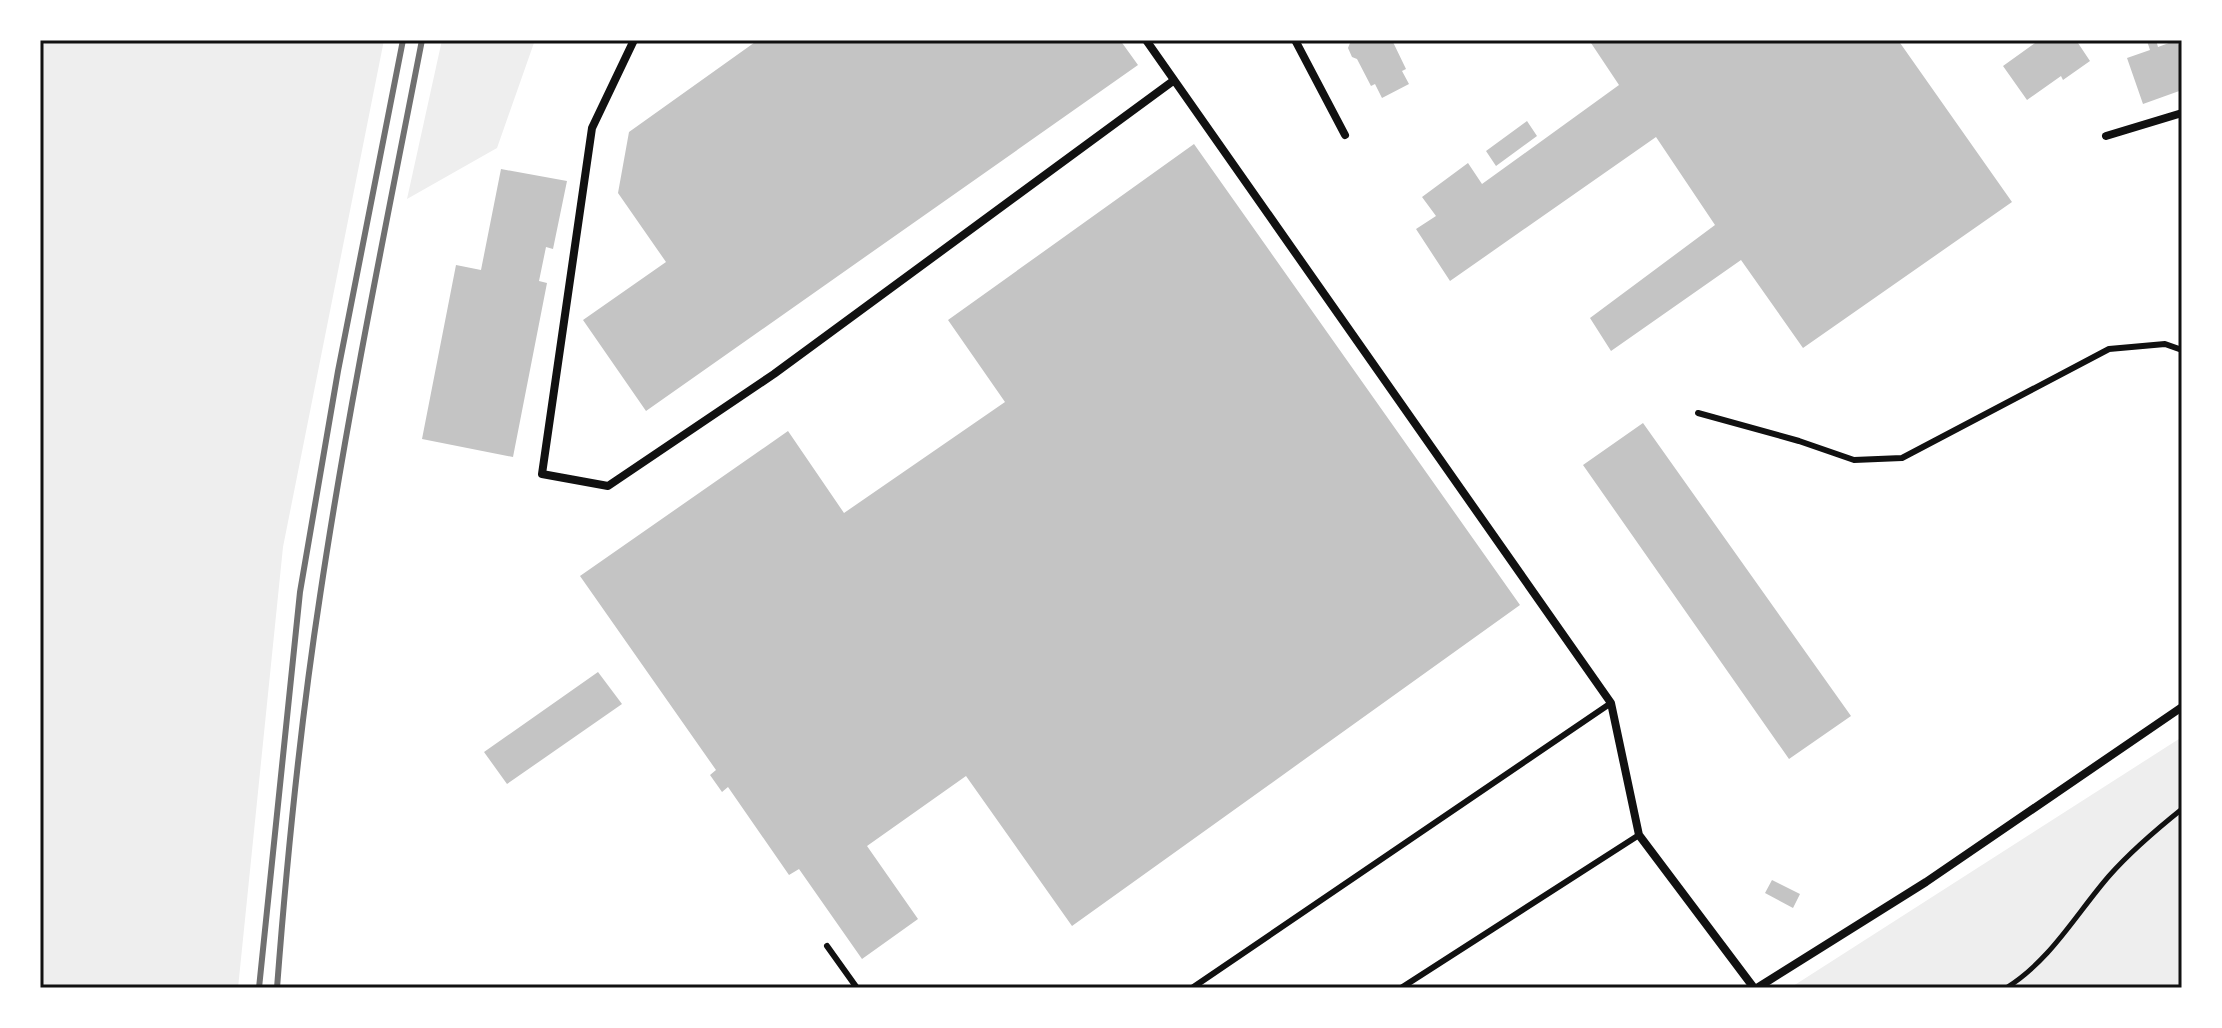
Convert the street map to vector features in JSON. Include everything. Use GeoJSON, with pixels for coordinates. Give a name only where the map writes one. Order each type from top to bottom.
{"type":"FeatureCollection","features":[{"type":"Feature","properties":{"kind":"street"},"geometry":{"type":"LineString","coordinates":[[634,40],[592,128],[542,474],[608,486],[774,374],[1173,81]]}},
{"type":"Feature","properties":{"kind":"street"},"geometry":{"type":"LineString","coordinates":[[1146,40],[1611,703],[1639,835],[1756,988],[1926,882],[2182,707]]}},
{"type":"Feature","properties":{"kind":"street"},"geometry":{"type":"LineString","coordinates":[[1295,40],[1345,135]]}},
{"type":"Feature","properties":{"kind":"street"},"geometry":{"type":"LineString","coordinates":[[2106,136],[2182,113]]}},
{"type":"Feature","properties":{"kind":"lane"},"geometry":{"type":"LineString","coordinates":[[1698,413],[1854,460],[1902,458],[2109,349],[2165,344],[2182,350]]}},
{"type":"Feature","properties":{"kind":"lane"},"geometry":{"type":"LineString","coordinates":[[1192,988],[1611,703]]}},
{"type":"Feature","properties":{"kind":"lane"},"geometry":{"type":"LineString","coordinates":[[1401,988],[1639,835]]}},
{"type":"Feature","properties":{"kind":"lane"},"geometry":{"type":"LineString","coordinates":[[827,946],[857,988]]}},
{"type":"Feature","properties":{"kind":"path"},"geometry":{"type":"LineString","coordinates":[[2006,988],[2059,943],[2110,875],[2182,809]]}},
{"type":"Feature","properties":{"kind":"shaded area"},"geometry":{"type":"Polygon","coordinates":[[[50,40],[384,40],[283,547],[238,988],[40,988],[40,47],[50,40]]]}},
{"type":"Feature","properties":{"kind":"shaded area"},"geometry":{"type":"Polygon","coordinates":[[[442,40],[535,40],[497,148],[407,199],[442,40]]]}},
{"type":"Feature","properties":{"kind":"shaded area"},"geometry":{"type":"Polygon","coordinates":[[[2182,737],[2182,988],[1790,988],[2182,737]]]}},
{"type":"Feature","properties":{"kind":"building"},"geometry":{"type":"Polygon","coordinates":[[[758,40],[1120,40],[1138,65],[646,411],[583,320],[666,262],[618,193],[629,132],[758,40]]]}},
{"type":"Feature","properties":{"kind":"building"},"geometry":{"type":"Polygon","coordinates":[[[1355,40],[1392,40],[1406,69],[1402,71],[1409,84],[1382,98],[1375,84],[1371,86],[1357,59],[1352,57],[1348,48],[1355,40]]]}},
{"type":"Feature","properties":{"kind":"building"},"geometry":{"type":"Polygon","coordinates":[[[1589,40],[1898,40],[2012,202],[1803,348],[1741,260],[1611,351],[1590,318],[1715,225],[1656,137],[1450,281],[1416,229],[1436,216],[1422,197],[1468,163],[1482,184],[1619,85],[1589,40]]]}},
{"type":"Feature","properties":{"kind":"building"},"geometry":{"type":"Polygon","coordinates":[[[2033,40],[2076,40],[2090,61],[2063,80],[2061,76],[2027,100],[2003,66],[2035,43],[2033,40]]]}},
{"type":"Feature","properties":{"kind":"building"},"geometry":{"type":"Polygon","coordinates":[[[2156,40],[2158,47],[2177,40],[2182,53],[2182,90],[2143,104],[2127,58],[2150,50],[2147,41],[2156,40]]]}},
{"type":"Feature","properties":{"kind":"building"},"geometry":{"type":"Polygon","coordinates":[[[1527,121],[1537,136],[1496,166],[1486,151],[1527,121]]]}},
{"type":"Feature","properties":{"kind":"building"},"geometry":{"type":"Polygon","coordinates":[[[1194,144],[1520,605],[1072,926],[966,776],[867,846],[918,919],[862,959],[799,869],[789,875],[728,787],[722,792],[710,775],[716,770],[580,576],[788,431],[844,513],[1005,402],[948,320],[1194,144]]]}},
{"type":"Feature","properties":{"kind":"building"},"geometry":{"type":"Polygon","coordinates":[[[501,169],[567,181],[553,249],[546,247],[539,281],[547,283],[513,457],[422,439],[456,265],[481,270],[501,169]]]}},
{"type":"Feature","properties":{"kind":"building"},"geometry":{"type":"Polygon","coordinates":[[[1643,423],[1851,716],[1789,759],[1583,465],[1643,423]]]}},
{"type":"Feature","properties":{"kind":"building"},"geometry":{"type":"Polygon","coordinates":[[[598,672],[622,704],[507,784],[484,752],[598,672]]]}},
{"type":"Feature","properties":{"kind":"building"},"geometry":{"type":"Polygon","coordinates":[[[1772,880],[1800,894],[1793,908],[1765,893],[1772,880]]]}},
{"type":"Feature","properties":{"kind":"railway"},"geometry":{"type":"LineString","coordinates":[[259,988],[300,592],[338,371],[403,40]]}},
{"type":"Feature","properties":{"kind":"railway"},"geometry":{"type":"LineString","coordinates":[[277,988],[295,792],[320,596],[355,387],[422,40]]}}]}
